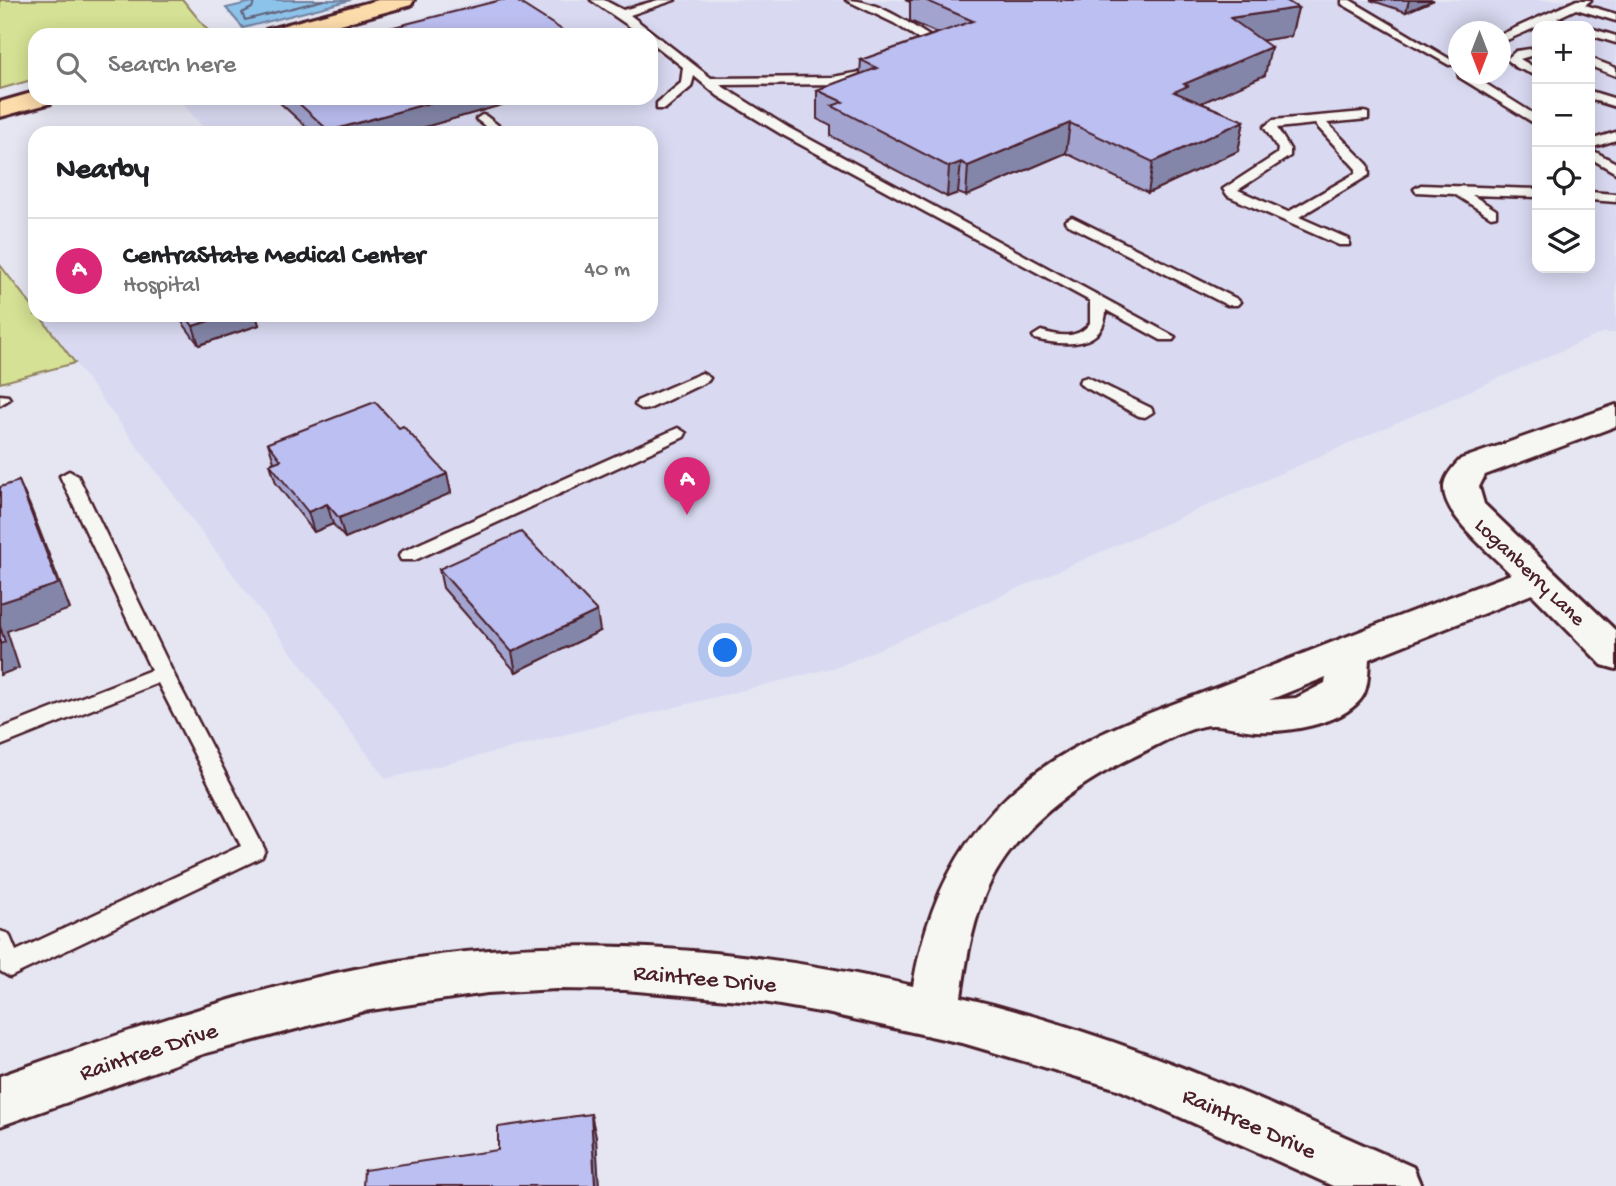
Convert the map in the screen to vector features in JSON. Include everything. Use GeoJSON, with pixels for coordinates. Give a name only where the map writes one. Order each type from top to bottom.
{"type":"FeatureCollection","features":[{"type":"Feature","properties":{"kind":"main road"},"geometry":{"type":"LineString","coordinates":[[300,28],[403,0]]}},
{"type":"Feature","properties":{"kind":"main road"},"geometry":{"type":"LineString","coordinates":[[0,110],[28,102]]}},
{"type":"Feature","properties":{"kind":"street","name":"Loganberry Lane"},"geometry":{"type":"LineString","coordinates":[[1616,415],[1496,458],[1465,474],[1460,486],[1462,499],[1469,510],[1616,655]]}},
{"type":"Feature","properties":{"kind":"street"},"geometry":{"type":"LineString","coordinates":[[933,1013],[948,930],[981,857],[1017,812],[1067,771],[1101,751],[1205,710],[1279,718],[1306,712],[1345,690],[1350,651],[1539,577]]}},
{"type":"Feature","properties":{"kind":"street","name":"Raintree Drive"},"geometry":{"type":"LineString","coordinates":[[0,1101],[209,1029],[321,999],[419,980],[508,970],[595,968],[698,973],[760,980],[933,1013],[1056,1045],[1134,1072],[1393,1186]]}},
{"type":"Feature","properties":{"kind":"lane"},"geometry":{"type":"LineString","coordinates":[[596,0],[622,14],[640,28]]}},
{"type":"Feature","properties":{"kind":"lane"},"geometry":{"type":"LineString","coordinates":[[622,14],[670,0]]}},
{"type":"Feature","properties":{"kind":"lane"},"geometry":{"type":"LineString","coordinates":[[853,1],[898,21],[933,43],[931,49],[908,58]]}},
{"type":"Feature","properties":{"kind":"lane"},"geometry":{"type":"LineString","coordinates":[[1346,2],[1448,59]]}},
{"type":"Feature","properties":{"kind":"lane"},"geometry":{"type":"LineString","coordinates":[[1511,35],[1580,2],[1616,18]]}},
{"type":"Feature","properties":{"kind":"lane"},"geometry":{"type":"LineString","coordinates":[[1547,18],[1557,21]]}},
{"type":"Feature","properties":{"kind":"lane"},"geometry":{"type":"LineString","coordinates":[[1595,33],[1616,40]]}},
{"type":"Feature","properties":{"kind":"lane"},"geometry":{"type":"LineString","coordinates":[[658,42],[722,93],[1167,337]]}},
{"type":"Feature","properties":{"kind":"lane"},"geometry":{"type":"LineString","coordinates":[[1532,52],[1520,53],[1513,59],[1519,65],[1532,70]]}},
{"type":"Feature","properties":{"kind":"lane"},"geometry":{"type":"LineString","coordinates":[[1595,64],[1616,72]]}},
{"type":"Feature","properties":{"kind":"lane"},"geometry":{"type":"LineString","coordinates":[[661,106],[687,84],[689,66]]}},
{"type":"Feature","properties":{"kind":"lane"},"geometry":{"type":"LineString","coordinates":[[709,82],[833,81],[850,79],[884,66]]}},
{"type":"Feature","properties":{"kind":"lane"},"geometry":{"type":"LineString","coordinates":[[1479,84],[1532,118]]}},
{"type":"Feature","properties":{"kind":"lane"},"geometry":{"type":"LineString","coordinates":[[1595,96],[1616,103]]}},
{"type":"Feature","properties":{"kind":"lane"},"geometry":{"type":"LineString","coordinates":[[1344,242],[1233,193],[1230,189],[1283,156],[1283,149],[1270,127],[1277,123],[1364,116]]}},
{"type":"Feature","properties":{"kind":"lane"},"geometry":{"type":"LineString","coordinates":[[482,119],[492,126]]}},
{"type":"Feature","properties":{"kind":"lane"},"geometry":{"type":"LineString","coordinates":[[1288,218],[1363,175],[1363,167],[1318,120]]}},
{"type":"Feature","properties":{"kind":"lane"},"geometry":{"type":"LineString","coordinates":[[1595,142],[1616,136]]}},
{"type":"Feature","properties":{"kind":"lane"},"geometry":{"type":"LineString","coordinates":[[1595,156],[1616,169]]}},
{"type":"Feature","properties":{"kind":"lane"},"geometry":{"type":"LineString","coordinates":[[1421,189],[1532,193]]}},
{"type":"Feature","properties":{"kind":"lane"},"geometry":{"type":"LineString","coordinates":[[1458,191],[1491,213]]}},
{"type":"Feature","properties":{"kind":"lane"},"geometry":{"type":"LineString","coordinates":[[1595,196],[1616,198]]}},
{"type":"Feature","properties":{"kind":"lane"},"geometry":{"type":"LineString","coordinates":[[1072,221],[1232,302]]}},
{"type":"Feature","properties":{"kind":"lane"},"geometry":{"type":"LineString","coordinates":[[1041,336],[1063,341],[1090,333],[1097,328],[1100,320],[1097,299]]}},
{"type":"Feature","properties":{"kind":"lane"},"geometry":{"type":"LineString","coordinates":[[643,405],[702,378]]}},
{"type":"Feature","properties":{"kind":"lane"},"geometry":{"type":"LineString","coordinates":[[1087,382],[1145,412]]}},
{"type":"Feature","properties":{"kind":"lane"},"geometry":{"type":"LineString","coordinates":[[408,556],[678,433]]}},
{"type":"Feature","properties":{"kind":"lane"},"geometry":{"type":"LineString","coordinates":[[0,941],[10,966],[254,850],[163,673],[69,475]]}},
{"type":"Feature","properties":{"kind":"lane"},"geometry":{"type":"LineString","coordinates":[[0,737],[163,673]]}},
{"type":"Feature","properties":{"kind":"shaded area"},"geometry":{"type":"Polygon","coordinates":[[[485,0],[1616,0],[1616,333],[1602,333],[840,666],[386,779],[44,322],[658,322],[658,126],[203,126],[183,105],[658,105],[658,28],[387,28],[485,0]]]}},
{"type":"Feature","properties":{"kind":"green space"},"geometry":{"type":"Polygon","coordinates":[[[0,0],[183,0],[206,28],[28,28],[28,81],[0,89],[0,0]]]}},
{"type":"Feature","properties":{"kind":"green space"},"geometry":{"type":"Polygon","coordinates":[[[0,265],[28,301],[28,322],[44,322],[75,363],[0,383],[0,265]]]}},
{"type":"Feature","properties":{"kind":"water"},"geometry":{"type":"Polygon","coordinates":[[[261,0],[351,0],[243,28],[226,8],[261,0]]]}},
{"type":"Feature","properties":{"kind":"building"},"geometry":{"type":"Polygon","coordinates":[[[501,0],[515,0],[559,28],[390,28],[501,0]]]}},
{"type":"Feature","properties":{"kind":"building"},"geometry":{"type":"Polygon","coordinates":[[[925,0],[1285,0],[1298,8],[1230,18],[1271,47],[1184,84],[1188,86],[1174,92],[1244,121],[1153,162],[1070,123],[968,166],[961,162],[949,167],[832,106],[843,102],[817,90],[877,68],[861,60],[973,21],[925,0]]]}},
{"type":"Feature","properties":{"kind":"building"},"geometry":{"type":"Polygon","coordinates":[[[301,105],[422,105],[347,126],[324,126],[301,105]]]}},
{"type":"Feature","properties":{"kind":"building"},"geometry":{"type":"Polygon","coordinates":[[[375,402],[399,428],[403,426],[447,474],[339,518],[327,504],[308,512],[270,464],[281,460],[268,443],[375,402]]]}},
{"type":"Feature","properties":{"kind":"building"},"geometry":{"type":"Polygon","coordinates":[[[19,481],[58,584],[0,603],[0,487],[19,481]]]}},
{"type":"Feature","properties":{"kind":"building"},"geometry":{"type":"Polygon","coordinates":[[[521,532],[597,611],[512,652],[439,569],[521,532]]]}},
{"type":"Feature","properties":{"kind":"building"},"geometry":{"type":"Polygon","coordinates":[[[0,626],[5,642],[0,644],[0,626]]]}},
{"type":"Feature","properties":{"kind":"building"},"geometry":{"type":"Polygon","coordinates":[[[591,1114],[595,1186],[363,1186],[364,1170],[498,1150],[498,1127],[591,1114]]]}},
{"type":"Feature","properties":{"kind":"place","name":"CentraState Medical Center"},"geometry":{"type":"Point","coordinates":[687,515]}}]}
